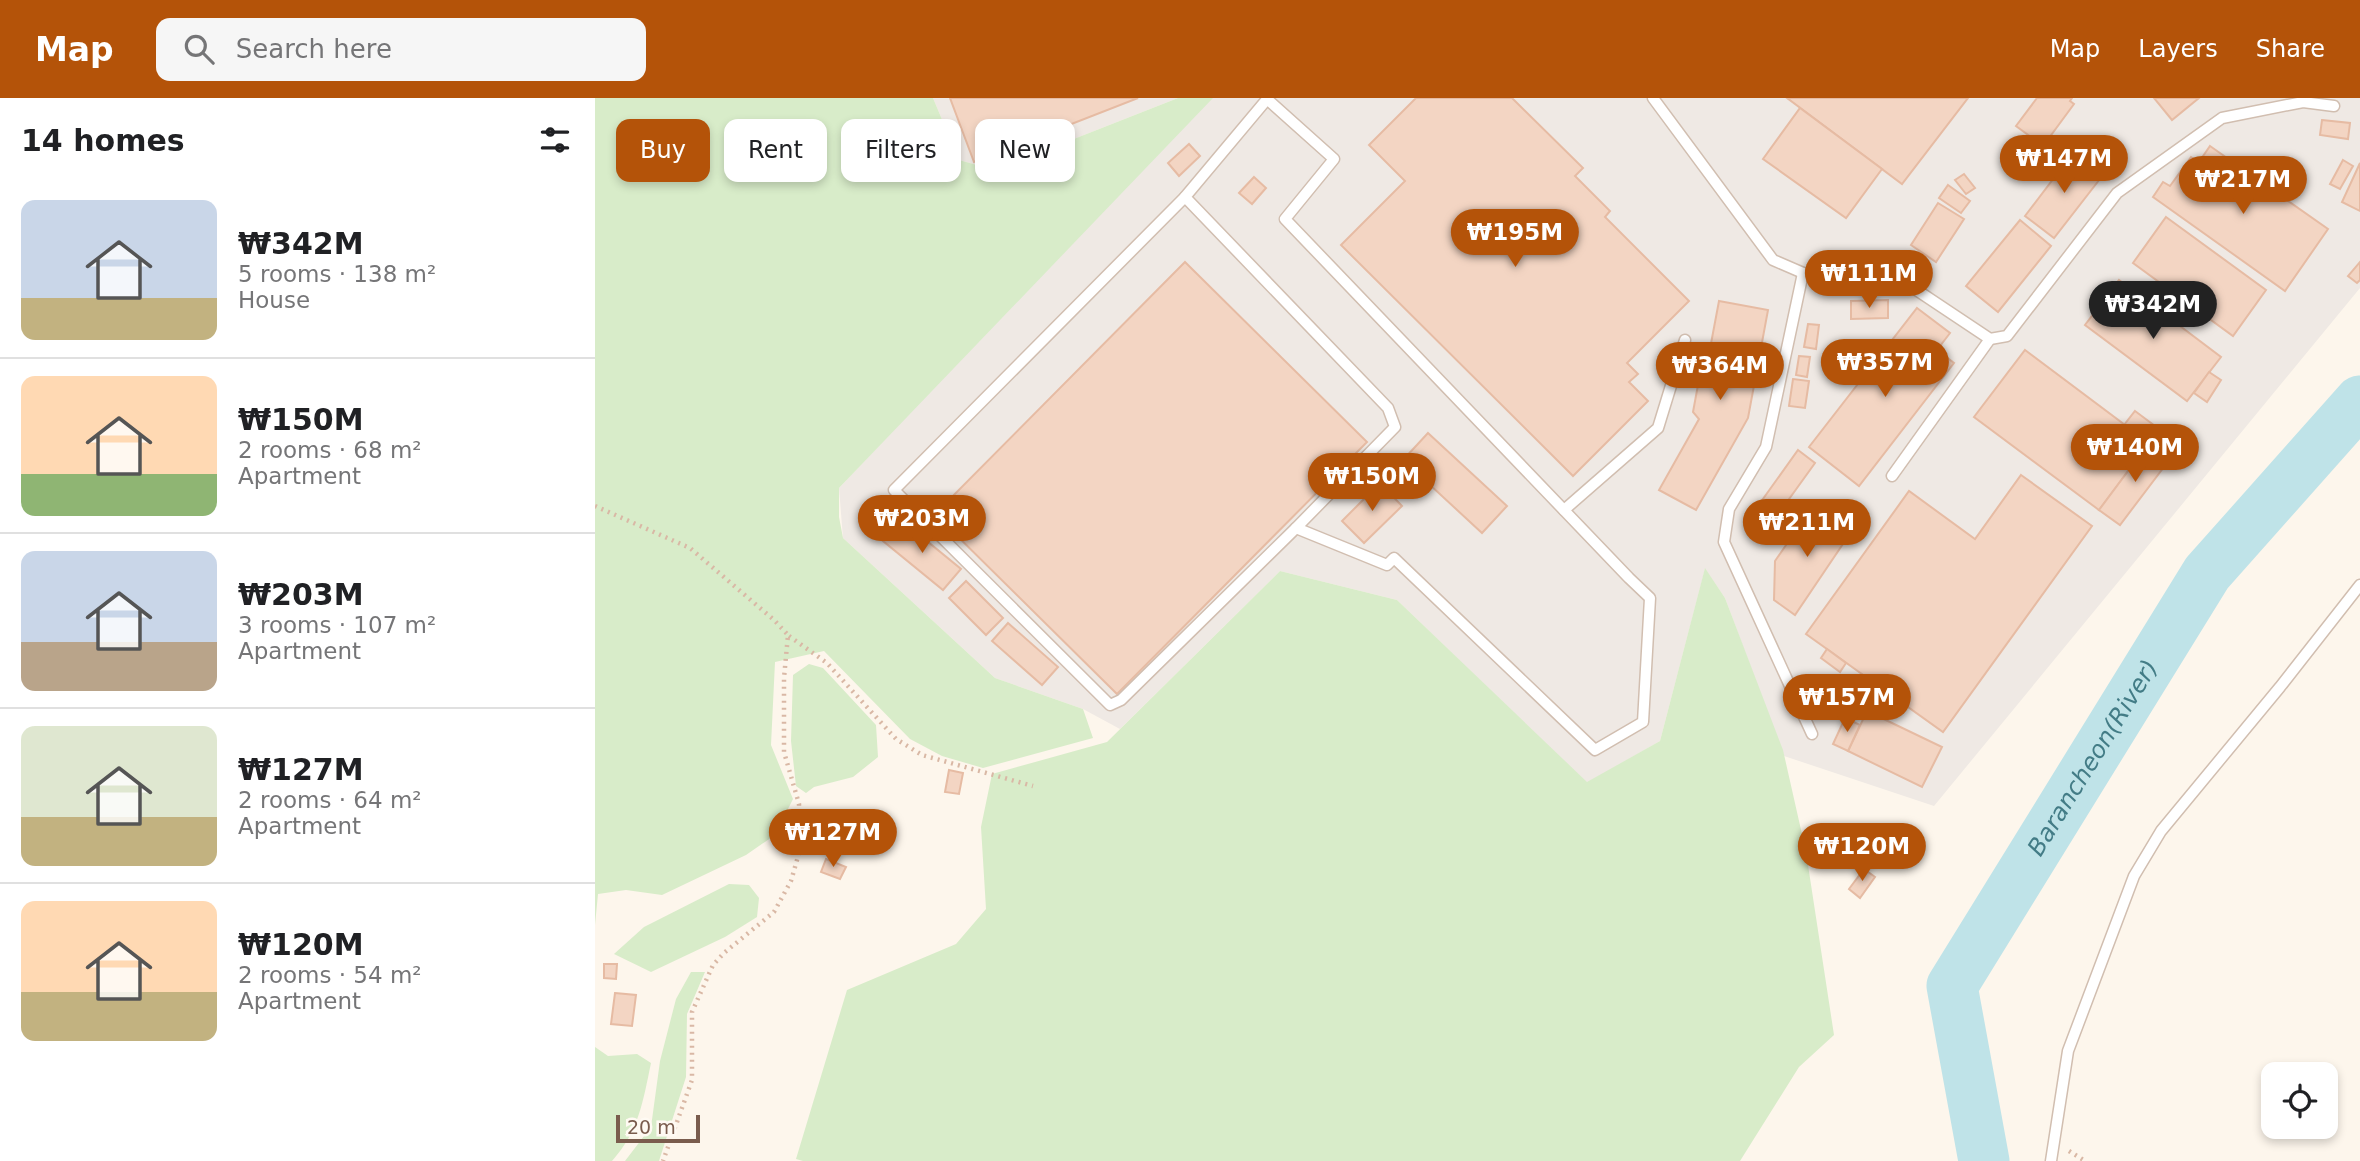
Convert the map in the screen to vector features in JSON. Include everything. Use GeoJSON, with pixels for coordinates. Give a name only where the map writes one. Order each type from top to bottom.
{"type":"FeatureCollection","features":[{"type":"Feature","properties":{"kind":"lane"},"geometry":{"type":"LineString","coordinates":[[1653,98],[1773,260],[1831,285],[1882,275],[1903,281],[1990,340],[2007,337],[2117,193],[2222,118],[2303,102],[2334,106]]}},
{"type":"Feature","properties":{"kind":"lane"},"geometry":{"type":"LineString","coordinates":[[1185,197],[1388,408],[1395,427],[1296,528],[1121,700],[1111,705],[894,490],[1185,197],[1267,99],[1334,159],[1285,219],[1650,598],[1643,722],[1595,750],[1394,558],[1387,565],[1296,528]]}},
{"type":"Feature","properties":{"kind":"lane"},"geometry":{"type":"LineString","coordinates":[[1803,273],[1766,446],[1730,509],[1724,542],[1812,734]]}},
{"type":"Feature","properties":{"kind":"lane"},"geometry":{"type":"LineString","coordinates":[[1564,510],[1658,428],[1685,340]]}},
{"type":"Feature","properties":{"kind":"lane"},"geometry":{"type":"LineString","coordinates":[[1892,476],[1990,340]]}},
{"type":"Feature","properties":{"kind":"lane"},"geometry":{"type":"LineString","coordinates":[[2051,1161],[2069,1051],[2134,876],[2161,831],[2360,585]]}},
{"type":"Feature","properties":{"kind":"path"},"geometry":{"type":"LineString","coordinates":[[595,506],[690,548],[788,635],[827,663],[896,740],[922,755],[1033,786]]}},
{"type":"Feature","properties":{"kind":"path"},"geometry":{"type":"LineString","coordinates":[[663,1161],[692,1080],[692,1012],[713,965],[774,912],[791,881],[799,853],[799,804],[783,752],[784,678],[788,635]]}},
{"type":"Feature","properties":{"kind":"shaded area"},"geometry":{"type":"Polygon","coordinates":[[[933,98],[1178,98],[1075,139],[1075,119],[975,119],[975,164],[961,161],[961,119],[942,119],[933,98]]]}},
{"type":"Feature","properties":{"kind":"shaded area"},"geometry":{"type":"Polygon","coordinates":[[[1207,98],[2360,98],[2360,288],[1934,806],[1784,756],[1725,598],[1705,569],[1660,741],[1587,783],[1397,600],[1280,571],[1120,729],[1083,709],[995,678],[843,538],[839,488],[1207,98]]]}},
{"type":"Feature","properties":{"kind":"green space"},"geometry":{"type":"Polygon","coordinates":[[[595,98],[933,98],[942,119],[841,119],[841,182],[961,182],[961,161],[975,164],[975,182],[1075,182],[1075,139],[1178,98],[1213,98],[839,488],[839,517],[843,538],[995,678],[1083,709],[1093,738],[983,768],[942,756],[910,739],[824,651],[775,662],[771,745],[793,799],[775,835],[746,855],[662,895],[626,890],[598,894],[595,925],[595,98]]]}},
{"type":"Feature","properties":{"kind":"green space"},"geometry":{"type":"Polygon","coordinates":[[[1705,568],[1725,598],[1783,750],[1806,852],[1834,1035],[1799,1067],[1740,1161],[796,1159],[847,990],[956,944],[986,909],[981,827],[992,774],[1107,742],[1280,571],[1397,600],[1587,782],[1660,741],[1705,568]]]}},
{"type":"Feature","properties":{"kind":"green space"},"geometry":{"type":"Polygon","coordinates":[[[809,664],[823,668],[876,725],[878,757],[853,777],[814,787],[806,793],[796,786],[791,741],[793,675],[809,664]]]}},
{"type":"Feature","properties":{"kind":"green space"},"geometry":{"type":"Polygon","coordinates":[[[729,884],[749,885],[759,898],[757,917],[725,937],[651,972],[614,954],[644,927],[729,884]]]}},
{"type":"Feature","properties":{"kind":"green space"},"geometry":{"type":"Polygon","coordinates":[[[691,972],[705,972],[687,1014],[686,1077],[659,1161],[625,1161],[651,1127],[660,1061],[676,999],[691,972]]]}},
{"type":"Feature","properties":{"kind":"green space"},"geometry":{"type":"Polygon","coordinates":[[[595,1047],[608,1056],[637,1054],[651,1063],[634,1127],[612,1161],[595,1161],[595,1047]]]}},
{"type":"Feature","properties":{"kind":"building"},"geometry":{"type":"Polygon","coordinates":[[[950,98],[1138,98],[1075,123],[1075,119],[975,119],[974,162],[961,127],[961,119],[958,119],[950,98]]]}},
{"type":"Feature","properties":{"kind":"building"},"geometry":{"type":"Polygon","coordinates":[[[1416,98],[1512,98],[1583,168],[1575,176],[1610,211],[1605,217],[1689,301],[1627,363],[1638,374],[1629,382],[1648,401],[1573,476],[1341,245],[1405,181],[1369,145],[1416,98]]]}},
{"type":"Feature","properties":{"kind":"building"},"geometry":{"type":"Polygon","coordinates":[[[1787,98],[1968,98],[1902,184],[1787,98]]]}},
{"type":"Feature","properties":{"kind":"building"},"geometry":{"type":"Polygon","coordinates":[[[2037,98],[2072,98],[2070,101],[2074,104],[2043,146],[2016,126],[2037,98]]]}},
{"type":"Feature","properties":{"kind":"building"},"geometry":{"type":"Polygon","coordinates":[[[2154,98],[2199,98],[2172,120],[2154,98]]]}},
{"type":"Feature","properties":{"kind":"building"},"geometry":{"type":"Polygon","coordinates":[[[1800,108],[1882,169],[1846,218],[1763,159],[1800,108]]]}},
{"type":"Feature","properties":{"kind":"building"},"geometry":{"type":"Polygon","coordinates":[[[2322,120],[2350,123],[2348,139],[2320,135],[2322,120]]]}},
{"type":"Feature","properties":{"kind":"building"},"geometry":{"type":"Polygon","coordinates":[[[1189,144],[1200,156],[1179,176],[1168,163],[1189,144]]]}},
{"type":"Feature","properties":{"kind":"building"},"geometry":{"type":"Polygon","coordinates":[[[2210,146],[2328,229],[2285,291],[2153,197],[2163,182],[2170,186],[2191,157],[2199,162],[2210,146]]]}},
{"type":"Feature","properties":{"kind":"building"},"geometry":{"type":"Polygon","coordinates":[[[2073,153],[2103,175],[2054,238],[2025,216],[2073,153]]]}},
{"type":"Feature","properties":{"kind":"building"},"geometry":{"type":"Polygon","coordinates":[[[2343,160],[2353,166],[2340,189],[2330,184],[2343,160]]]}},
{"type":"Feature","properties":{"kind":"building"},"geometry":{"type":"Polygon","coordinates":[[[2360,163],[2360,211],[2342,202],[2360,163]]]}},
{"type":"Feature","properties":{"kind":"building"},"geometry":{"type":"Polygon","coordinates":[[[1964,174],[1975,188],[1966,194],[1955,180],[1964,174]]]}},
{"type":"Feature","properties":{"kind":"building"},"geometry":{"type":"Polygon","coordinates":[[[1254,177],[1266,188],[1252,204],[1239,193],[1254,177]]]}},
{"type":"Feature","properties":{"kind":"building"},"geometry":{"type":"Polygon","coordinates":[[[1948,185],[1970,201],[1961,213],[1939,198],[1948,185]]]}},
{"type":"Feature","properties":{"kind":"building"},"geometry":{"type":"Polygon","coordinates":[[[1938,203],[1964,219],[1936,262],[1911,245],[1938,203]]]}},
{"type":"Feature","properties":{"kind":"building"},"geometry":{"type":"Polygon","coordinates":[[[2166,217],[2266,290],[2233,336],[2133,263],[2166,217]]]}},
{"type":"Feature","properties":{"kind":"building"},"geometry":{"type":"Polygon","coordinates":[[[2020,220],[2051,246],[1998,312],[1966,286],[2020,220]]]}},
{"type":"Feature","properties":{"kind":"building"},"geometry":{"type":"Polygon","coordinates":[[[1185,262],[1367,442],[1117,694],[935,514],[1185,262]]]}},
{"type":"Feature","properties":{"kind":"building"},"geometry":{"type":"Polygon","coordinates":[[[2360,262],[2360,280],[2357,283],[2348,276],[2360,262]]]}},
{"type":"Feature","properties":{"kind":"building"},"geometry":{"type":"Polygon","coordinates":[[[2119,280],[2221,357],[2187,401],[2085,325],[2119,280]]]}},
{"type":"Feature","properties":{"kind":"building"},"geometry":{"type":"Polygon","coordinates":[[[1888,300],[1888,318],[1851,319],[1851,301],[1888,300]]]}},
{"type":"Feature","properties":{"kind":"building"},"geometry":{"type":"Polygon","coordinates":[[[1719,301],[1768,310],[1748,418],[1696,510],[1659,490],[1699,419],[1693,412],[1698,385],[1703,386],[1719,301]]]}},
{"type":"Feature","properties":{"kind":"building"},"geometry":{"type":"Polygon","coordinates":[[[1917,308],[1950,333],[1937,350],[1954,363],[1859,486],[1809,447],[1917,308]]]}},
{"type":"Feature","properties":{"kind":"building"},"geometry":{"type":"Polygon","coordinates":[[[1808,324],[1819,325],[1816,349],[1804,347],[1808,324]]]}},
{"type":"Feature","properties":{"kind":"building"},"geometry":{"type":"Polygon","coordinates":[[[2025,350],[2149,443],[2099,510],[1974,417],[2025,350]]]}},
{"type":"Feature","properties":{"kind":"building"},"geometry":{"type":"Polygon","coordinates":[[[1799,356],[1810,357],[1807,377],[1796,375],[1799,356]]]}},
{"type":"Feature","properties":{"kind":"building"},"geometry":{"type":"Polygon","coordinates":[[[2209,372],[2221,380],[2207,402],[2194,393],[2209,372]]]}},
{"type":"Feature","properties":{"kind":"building"},"geometry":{"type":"Polygon","coordinates":[[[1793,379],[1809,381],[1805,408],[1789,406],[1793,379]]]}},
{"type":"Feature","properties":{"kind":"building"},"geometry":{"type":"Polygon","coordinates":[[[2135,411],[2159,429],[2149,443],[2124,425],[2135,411]]]}},
{"type":"Feature","properties":{"kind":"building"},"geometry":{"type":"Polygon","coordinates":[[[1428,433],[1507,506],[1482,533],[1403,460],[1428,433]]]}},
{"type":"Feature","properties":{"kind":"building"},"geometry":{"type":"Polygon","coordinates":[[[2149,443],[2170,459],[2120,525],[2099,510],[2149,443]]]}},
{"type":"Feature","properties":{"kind":"building"},"geometry":{"type":"Polygon","coordinates":[[[1798,450],[1815,463],[1779,513],[1772,508],[1754,531],[1745,524],[1798,450]]]}},
{"type":"Feature","properties":{"kind":"building"},"geometry":{"type":"Polygon","coordinates":[[[2021,475],[2092,526],[1943,732],[1806,634],[1909,491],[1975,539],[2021,475]]]}},
{"type":"Feature","properties":{"kind":"building"},"geometry":{"type":"Polygon","coordinates":[[[1380,483],[1402,506],[1364,543],[1342,521],[1380,483]]]}},
{"type":"Feature","properties":{"kind":"building"},"geometry":{"type":"Polygon","coordinates":[[[1813,506],[1851,532],[1795,615],[1774,600],[1775,561],[1813,506]]]}},
{"type":"Feature","properties":{"kind":"building"},"geometry":{"type":"Polygon","coordinates":[[[900,519],[961,569],[943,590],[883,541],[900,519]]]}},
{"type":"Feature","properties":{"kind":"building"},"geometry":{"type":"Polygon","coordinates":[[[966,581],[1003,618],[986,635],[949,598],[966,581]]]}},
{"type":"Feature","properties":{"kind":"building"},"geometry":{"type":"Polygon","coordinates":[[[1008,623],[1058,667],[1042,685],[992,641],[1008,623]]]}},
{"type":"Feature","properties":{"kind":"building"},"geometry":{"type":"Polygon","coordinates":[[[1827,649],[1846,663],[1840,672],[1821,658],[1827,649]]]}},
{"type":"Feature","properties":{"kind":"building"},"geometry":{"type":"Polygon","coordinates":[[[1867,711],[1942,747],[1922,787],[1848,751],[1867,711]]]}},
{"type":"Feature","properties":{"kind":"building"},"geometry":{"type":"Polygon","coordinates":[[[1845,718],[1860,725],[1848,751],[1833,744],[1845,718]]]}},
{"type":"Feature","properties":{"kind":"building"},"geometry":{"type":"Polygon","coordinates":[[[949,770],[963,773],[959,794],[945,792],[949,770]]]}},
{"type":"Feature","properties":{"kind":"building"},"geometry":{"type":"Polygon","coordinates":[[[826,859],[846,867],[840,879],[821,872],[826,859]]]}},
{"type":"Feature","properties":{"kind":"building"},"geometry":{"type":"Polygon","coordinates":[[[1864,869],[1875,877],[1860,898],[1849,889],[1864,869]]]}},
{"type":"Feature","properties":{"kind":"building"},"geometry":{"type":"Polygon","coordinates":[[[604,964],[617,964],[616,979],[604,978],[604,964]]]}},
{"type":"Feature","properties":{"kind":"building"},"geometry":{"type":"Polygon","coordinates":[[[615,993],[636,995],[632,1026],[611,1024],[615,993]]]}},
{"type":"Feature","properties":{"kind":"waterway","name":"Barancheon(River)"},"geometry":{"type":"LineString","coordinates":[[1984,1161],[1952,986],[2207,573],[2360,401]]}}]}
